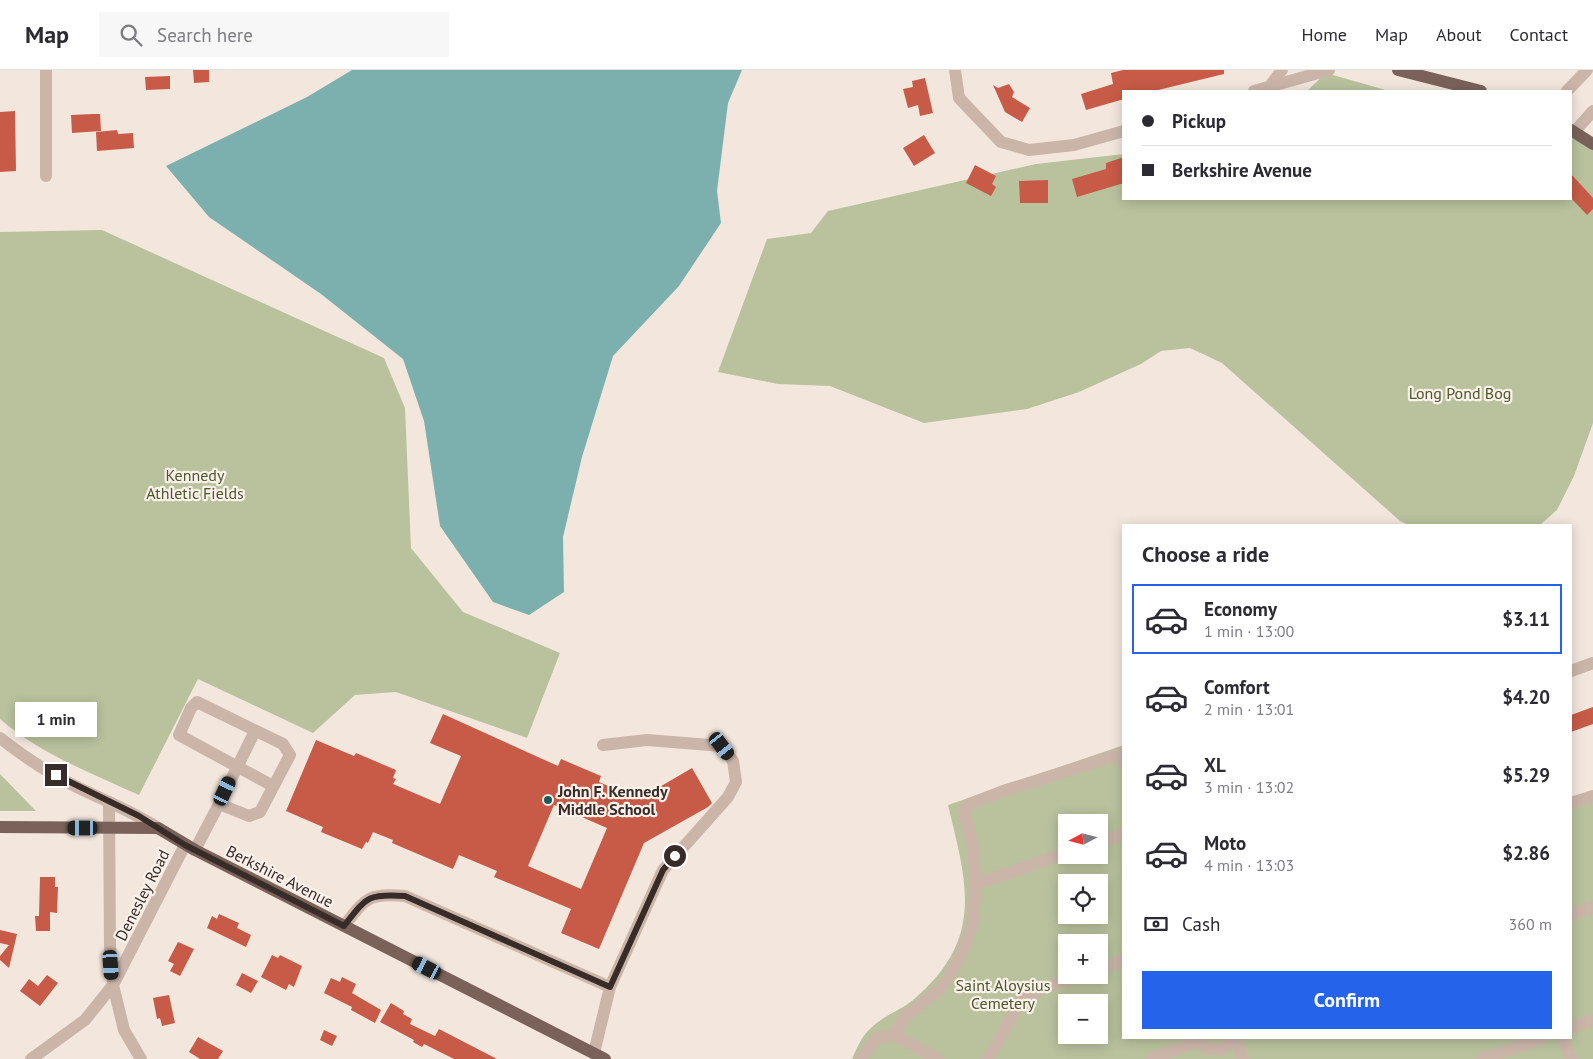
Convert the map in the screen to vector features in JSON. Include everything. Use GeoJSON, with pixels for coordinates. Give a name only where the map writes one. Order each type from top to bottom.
{"type":"FeatureCollection","features":[{"type":"Feature","properties":{"kind":"main road"},"geometry":{"type":"LineString","coordinates":[[1398,70],[1477,90]]}},
{"type":"Feature","properties":{"kind":"main road"},"geometry":{"type":"LineString","coordinates":[[1573,130],[1593,144]]}},
{"type":"Feature","properties":{"kind":"main road"},"geometry":{"type":"LineString","coordinates":[[0,827],[158,828]]}},
{"type":"Feature","properties":{"kind":"main road","name":"Berkshire Avenue"},"geometry":{"type":"LineString","coordinates":[[158,828],[190,848],[599,1056]]}},
{"type":"Feature","properties":{"kind":"street"},"geometry":{"type":"LineString","coordinates":[[46,70],[46,176]]}},
{"type":"Feature","properties":{"kind":"street"},"geometry":{"type":"LineString","coordinates":[[955,70],[959,98],[1001,142],[1029,150],[1074,145],[1122,131]]}},
{"type":"Feature","properties":{"kind":"street"},"geometry":{"type":"LineString","coordinates":[[1270,86],[1282,70]]}},
{"type":"Feature","properties":{"kind":"street"},"geometry":{"type":"LineString","coordinates":[[1257,90],[1329,70]]}},
{"type":"Feature","properties":{"kind":"street"},"geometry":{"type":"LineString","coordinates":[[1568,90],[1588,74]]}},
{"type":"Feature","properties":{"kind":"street"},"geometry":{"type":"LineString","coordinates":[[1573,130],[1593,111]]}},
{"type":"Feature","properties":{"kind":"street"},"geometry":{"type":"LineString","coordinates":[[1572,671],[1593,663]]}},
{"type":"Feature","properties":{"kind":"street"},"geometry":{"type":"LineString","coordinates":[[219,804],[249,816],[260,812],[290,755],[283,744],[196,702],[191,708],[179,735],[273,786]]}},
{"type":"Feature","properties":{"kind":"street","name":"Denesley Road"},"geometry":{"type":"LineString","coordinates":[[31,1059],[85,1020],[113,985],[190,848],[219,804],[255,730]]}},
{"type":"Feature","properties":{"kind":"street","name":"Berkshire Avenue"},"geometry":{"type":"LineString","coordinates":[[0,738],[22,756],[73,785],[139,816],[158,828]]}},
{"type":"Feature","properties":{"kind":"street"},"geometry":{"type":"LineString","coordinates":[[599,1056],[610,987],[663,870],[728,797],[736,782],[733,761],[722,746],[647,740],[603,745]]}},
{"type":"Feature","properties":{"kind":"street"},"geometry":{"type":"LineString","coordinates":[[894,1035],[906,1016],[942,987],[959,959],[973,923],[976,884],[973,848],[964,811],[969,804],[1122,754]]}},
{"type":"Feature","properties":{"kind":"street"},"geometry":{"type":"LineString","coordinates":[[1572,803],[1593,796]]}},
{"type":"Feature","properties":{"kind":"street","name":"Denesley Road"},"geometry":{"type":"LineString","coordinates":[[109,802],[110,946],[113,985],[124,1030],[141,1059]]}},
{"type":"Feature","properties":{"kind":"street"},"geometry":{"type":"LineString","coordinates":[[1108,839],[1122,835]]}},
{"type":"Feature","properties":{"kind":"street"},"geometry":{"type":"LineString","coordinates":[[976,884],[1058,856]]}},
{"type":"Feature","properties":{"kind":"street"},"geometry":{"type":"LineString","coordinates":[[344,926],[364,900],[381,894],[405,896],[610,987]]}},
{"type":"Feature","properties":{"kind":"street"},"geometry":{"type":"LineString","coordinates":[[1572,915],[1593,907]]}},
{"type":"Feature","properties":{"kind":"street"},"geometry":{"type":"LineString","coordinates":[[1108,966],[1122,961]]}},
{"type":"Feature","properties":{"kind":"street"},"geometry":{"type":"LineString","coordinates":[[988,1059],[1024,995],[1058,983]]}},
{"type":"Feature","properties":{"kind":"street"},"geometry":{"type":"LineString","coordinates":[[1572,1028],[1593,1020]]}},
{"type":"Feature","properties":{"kind":"street"},"geometry":{"type":"LineString","coordinates":[[860,1059],[876,1038],[894,1035],[938,1059]]}},
{"type":"Feature","properties":{"kind":"street"},"geometry":{"type":"LineString","coordinates":[[1151,1059],[1197,1040],[1210,1050],[1221,1050],[1231,1039]]}},
{"type":"Feature","properties":{"kind":"street"},"geometry":{"type":"LineString","coordinates":[[1236,1039],[1243,1059]]}},
{"type":"Feature","properties":{"kind":"street"},"geometry":{"type":"LineString","coordinates":[[1482,1059],[1540,1039]]}},
{"type":"Feature","properties":{"kind":"street"},"geometry":{"type":"LineString","coordinates":[[1563,1039],[1571,1059]]}},
{"type":"Feature","properties":{"kind":"green space"},"geometry":{"type":"Polygon","coordinates":[[[1326,73],[1386,90],[1308,90],[1326,73]]]}},
{"type":"Feature","properties":{"kind":"green space","name":"Long Pond Bog"},"geometry":{"type":"Polygon","coordinates":[[[1572,133],[1593,144],[1593,423],[1574,476],[1557,510],[1541,524],[1406,524],[1400,521],[1222,363],[1190,348],[1161,351],[1141,364],[1079,392],[1027,409],[924,423],[830,386],[778,384],[718,372],[767,239],[811,233],[828,211],[1036,164],[1122,154],[1122,200],[1572,200],[1572,133]]]}},
{"type":"Feature","properties":{"kind":"green space","name":"Kennedy Athletic Fields"},"geometry":{"type":"Polygon","coordinates":[[[102,230],[384,358],[405,408],[411,548],[463,612],[560,653],[527,738],[396,692],[355,695],[313,733],[198,679],[139,795],[84,771],[49,753],[0,719],[0,232],[102,230]]]}},
{"type":"Feature","properties":{"kind":"green space","name":"Saint Aloysius Cemetery"},"geometry":{"type":"Polygon","coordinates":[[[1122,746],[1122,1039],[1572,1039],[1572,798],[1593,791],[1593,1059],[852,1059],[868,1030],[913,1000],[936,977],[952,955],[961,932],[965,909],[961,860],[948,805],[1122,746]]]}},
{"type":"Feature","properties":{"kind":"green space"},"geometry":{"type":"Polygon","coordinates":[[[0,774],[36,811],[0,811],[0,774]]]}},
{"type":"Feature","properties":{"kind":"water"},"geometry":{"type":"Polygon","coordinates":[[[352,70],[742,70],[728,103],[717,191],[721,223],[679,286],[613,356],[582,457],[563,537],[564,592],[529,615],[493,602],[440,526],[424,421],[403,359],[321,294],[209,217],[166,166],[307,97],[352,70]]]}},
{"type":"Feature","properties":{"kind":"building"},"geometry":{"type":"Polygon","coordinates":[[[193,70],[209,70],[209,82],[194,83],[193,70]]]}},
{"type":"Feature","properties":{"kind":"building"},"geometry":{"type":"Polygon","coordinates":[[[1123,70],[1224,70],[1224,74],[1158,90],[1122,90],[1122,100],[1086,110],[1081,94],[1113,84],[1111,73],[1123,70]]]}},
{"type":"Feature","properties":{"kind":"building"},"geometry":{"type":"Polygon","coordinates":[[[170,76],[170,89],[146,90],[145,77],[170,76]]]}},
{"type":"Feature","properties":{"kind":"building"},"geometry":{"type":"Polygon","coordinates":[[[925,78],[933,113],[920,116],[918,105],[908,108],[903,89],[913,87],[912,81],[925,78]]]}},
{"type":"Feature","properties":{"kind":"building"},"geometry":{"type":"Polygon","coordinates":[[[1009,84],[1014,92],[1012,97],[1030,108],[1022,122],[1005,112],[993,85],[998,88],[1009,84]]]}},
{"type":"Feature","properties":{"kind":"building"},"geometry":{"type":"Polygon","coordinates":[[[15,111],[16,171],[0,172],[0,112],[15,111]]]}},
{"type":"Feature","properties":{"kind":"building"},"geometry":{"type":"Polygon","coordinates":[[[100,114],[101,131],[72,133],[71,115],[100,114]]]}},
{"type":"Feature","properties":{"kind":"building"},"geometry":{"type":"Polygon","coordinates":[[[117,130],[118,134],[133,133],[134,148],[97,151],[96,132],[117,130]]]}},
{"type":"Feature","properties":{"kind":"building"},"geometry":{"type":"Polygon","coordinates":[[[924,135],[935,153],[914,166],[903,148],[924,135]]]}},
{"type":"Feature","properties":{"kind":"building"},"geometry":{"type":"Polygon","coordinates":[[[1122,158],[1122,184],[1077,197],[1072,179],[1106,169],[1106,163],[1122,158]]]}},
{"type":"Feature","properties":{"kind":"building"},"geometry":{"type":"Polygon","coordinates":[[[975,165],[996,176],[992,184],[996,187],[991,196],[966,183],[975,165]]]}},
{"type":"Feature","properties":{"kind":"building"},"geometry":{"type":"Polygon","coordinates":[[[1572,175],[1593,198],[1593,209],[1587,215],[1572,199],[1572,175]]]}},
{"type":"Feature","properties":{"kind":"building"},"geometry":{"type":"Polygon","coordinates":[[[1048,180],[1048,203],[1020,203],[1019,181],[1048,180]]]}},
{"type":"Feature","properties":{"kind":"building"},"geometry":{"type":"Polygon","coordinates":[[[1593,707],[1593,724],[1572,732],[1572,715],[1593,707]]]}},
{"type":"Feature","properties":{"kind":"building"},"geometry":{"type":"Polygon","coordinates":[[[443,714],[558,766],[561,759],[601,776],[599,782],[639,799],[692,768],[712,803],[644,843],[599,949],[561,933],[571,909],[494,877],[497,871],[459,855],[453,869],[392,843],[393,840],[373,832],[368,843],[366,842],[362,849],[321,832],[323,827],[286,811],[316,740],[354,756],[356,753],[396,770],[393,778],[396,779],[393,784],[440,804],[461,756],[430,743],[443,714]],[[554,805],[528,866],[581,889],[607,828],[554,805]]]}},
{"type":"Feature","properties":{"kind":"building"},"geometry":{"type":"Polygon","coordinates":[[[40,877],[55,877],[55,887],[58,887],[57,913],[50,912],[50,931],[36,931],[35,916],[39,916],[40,877]]]}},
{"type":"Feature","properties":{"kind":"building"},"geometry":{"type":"Polygon","coordinates":[[[219,914],[239,923],[237,928],[251,935],[246,947],[207,928],[212,916],[217,919],[219,914]]]}},
{"type":"Feature","properties":{"kind":"building"},"geometry":{"type":"Polygon","coordinates":[[[0,930],[17,934],[9,968],[0,960],[0,956],[9,945],[0,943],[0,930]]]}},
{"type":"Feature","properties":{"kind":"building"},"geometry":{"type":"Polygon","coordinates":[[[178,942],[194,949],[180,976],[170,971],[174,964],[168,961],[178,942]]]}},
{"type":"Feature","properties":{"kind":"building"},"geometry":{"type":"Polygon","coordinates":[[[272,955],[278,958],[280,955],[302,966],[294,987],[289,984],[286,990],[261,977],[272,955]]]}},
{"type":"Feature","properties":{"kind":"building"},"geometry":{"type":"Polygon","coordinates":[[[242,973],[258,981],[251,993],[236,985],[242,973]]]}},
{"type":"Feature","properties":{"kind":"building"},"geometry":{"type":"Polygon","coordinates":[[[47,975],[58,983],[40,1006],[20,991],[29,979],[38,986],[47,975]]]}},
{"type":"Feature","properties":{"kind":"building"},"geometry":{"type":"Polygon","coordinates":[[[342,977],[356,984],[352,993],[381,1010],[375,1023],[351,1010],[352,1007],[324,993],[331,978],[340,982],[342,977]]]}},
{"type":"Feature","properties":{"kind":"building"},"geometry":{"type":"Polygon","coordinates":[[[169,995],[175,1023],[162,1026],[160,1018],[157,1019],[153,998],[169,995]]]}},
{"type":"Feature","properties":{"kind":"building"},"geometry":{"type":"Polygon","coordinates":[[[391,1003],[404,1011],[403,1014],[412,1019],[410,1024],[435,1036],[439,1029],[497,1059],[454,1059],[424,1044],[422,1047],[413,1042],[414,1040],[380,1022],[391,1003]]]}},
{"type":"Feature","properties":{"kind":"building"},"geometry":{"type":"Polygon","coordinates":[[[324,1030],[337,1036],[332,1046],[320,1040],[324,1030]]]}},
{"type":"Feature","properties":{"kind":"building"},"geometry":{"type":"Polygon","coordinates":[[[198,1037],[223,1051],[218,1059],[200,1059],[189,1052],[198,1037]]]}},
{"type":"Feature","properties":{"kind":"place","name":"John F. Kennedy Middle School"},"geometry":{"type":"Point","coordinates":[548,800]}},
{"type":"Feature","properties":{"kind":"route"},"geometry":{"type":"LineString","coordinates":[[56,775],[139,816],[185,845],[344,926],[364,900],[381,894],[405,896],[610,987],[640,916],[663,870],[675,856]]}}]}
